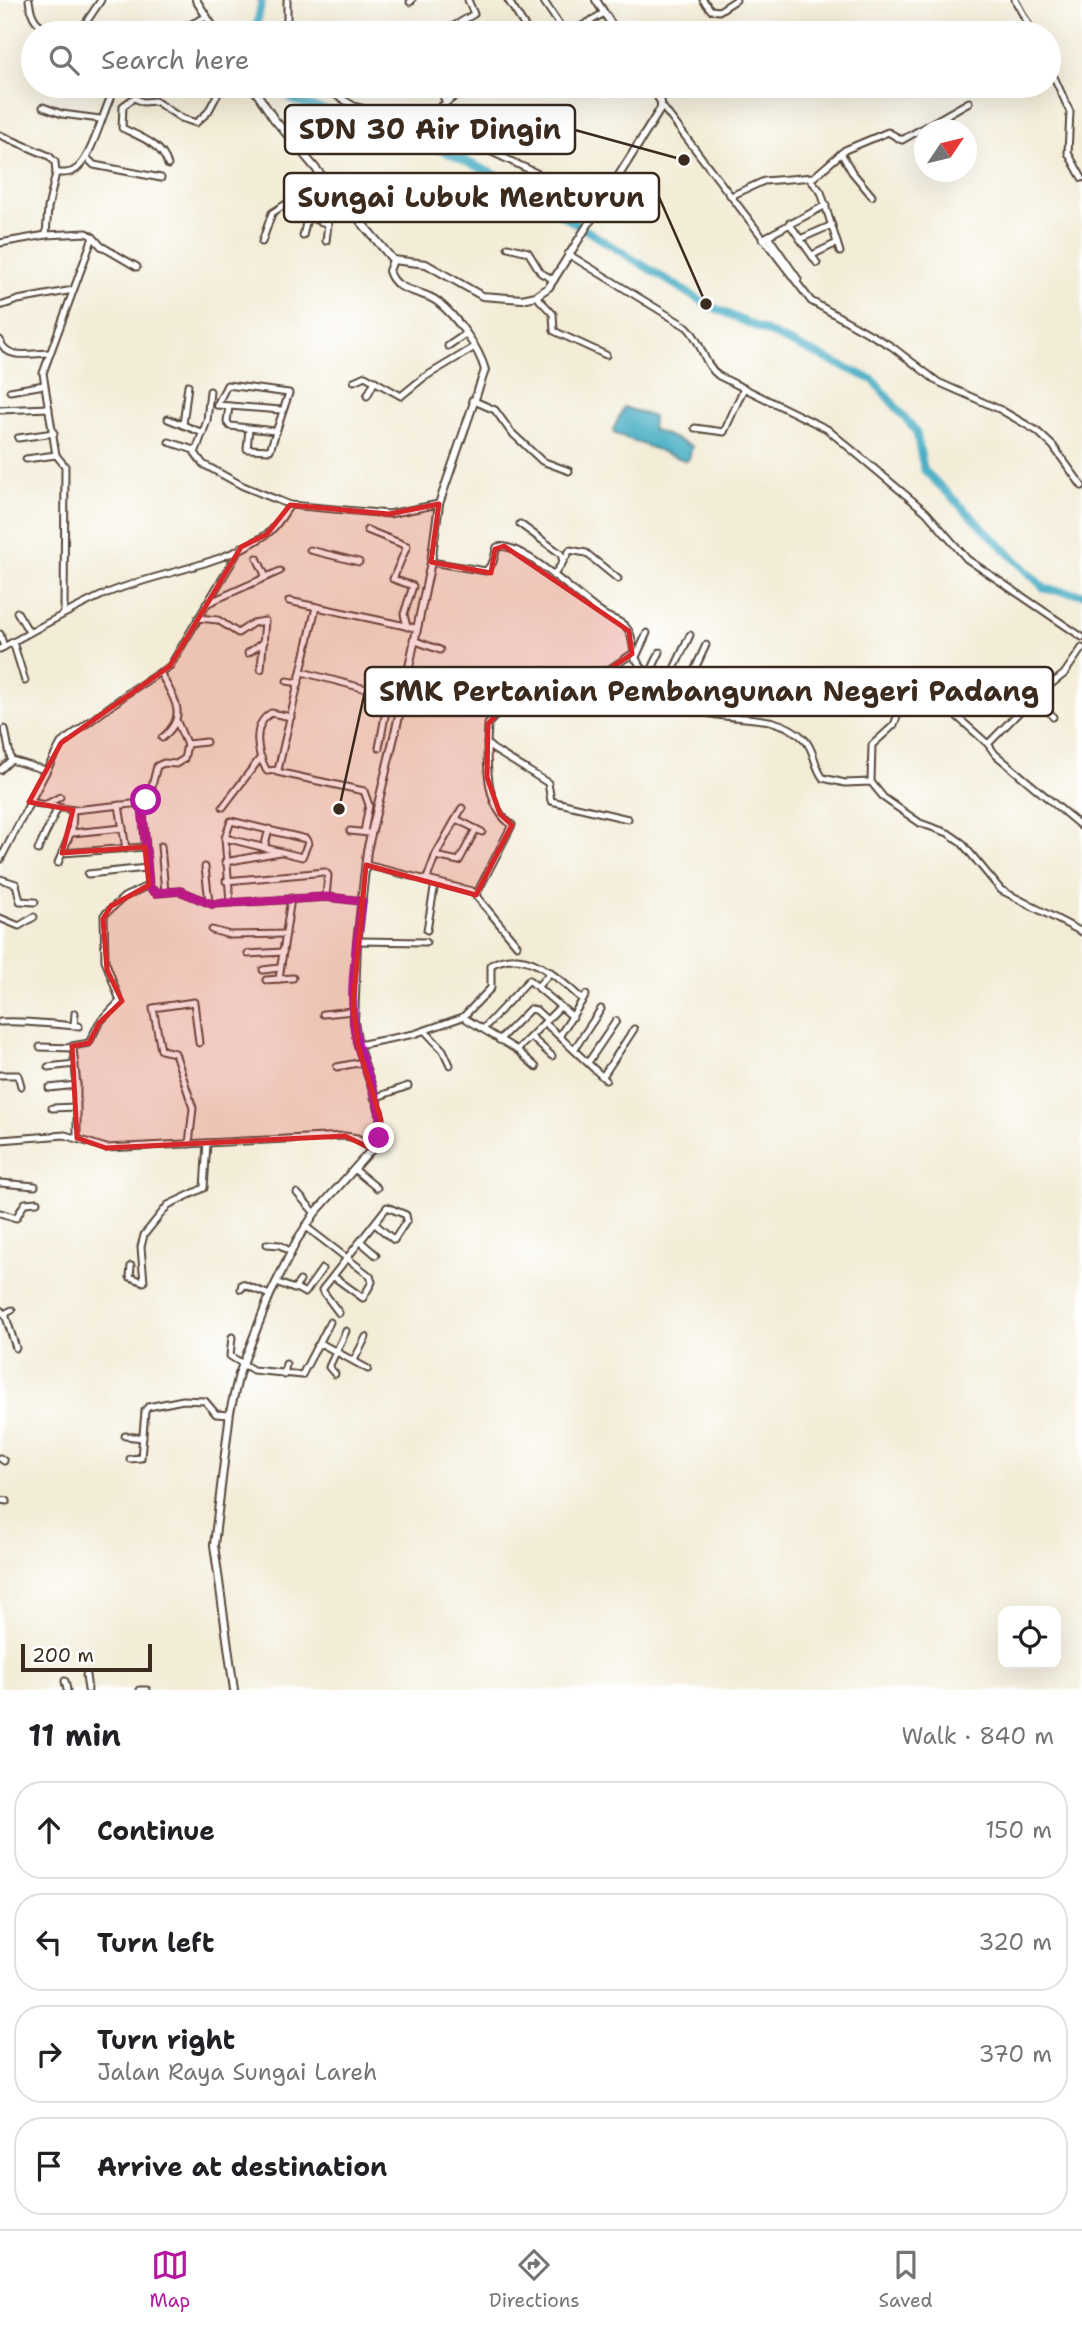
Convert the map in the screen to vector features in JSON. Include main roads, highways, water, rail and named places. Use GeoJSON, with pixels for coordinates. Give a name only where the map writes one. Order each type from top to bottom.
{"type":"FeatureCollection","features":[{"type":"Feature","properties":{"kind":"water"},"geometry":{"type":"Polygon","coordinates":[[[624,407],[653,417],[652,429],[692,446],[689,459],[686,461],[615,434],[613,430],[624,407]]]}},
{"type":"Feature","properties":{"kind":"waterway"},"geometry":{"type":"LineString","coordinates":[[258,21],[262,0]]}},
{"type":"Feature","properties":{"kind":"waterway"},"geometry":{"type":"LineString","coordinates":[[291,98],[407,134],[498,176],[706,304],[873,380],[916,431],[924,470],[1045,589],[1082,594]]}},
{"type":"Feature","properties":{"kind":"place","name":"SDN 30 Air Dingin"},"geometry":{"type":"Point","coordinates":[684,160]}},
{"type":"Feature","properties":{"kind":"place","name":"Sungai Lubuk Menturun"},"geometry":{"type":"Point","coordinates":[706,304]}},
{"type":"Feature","properties":{"kind":"place","name":"SMK Pertanian Pembangunan Negeri Padang"},"geometry":{"type":"Point","coordinates":[339,809]}}]}
